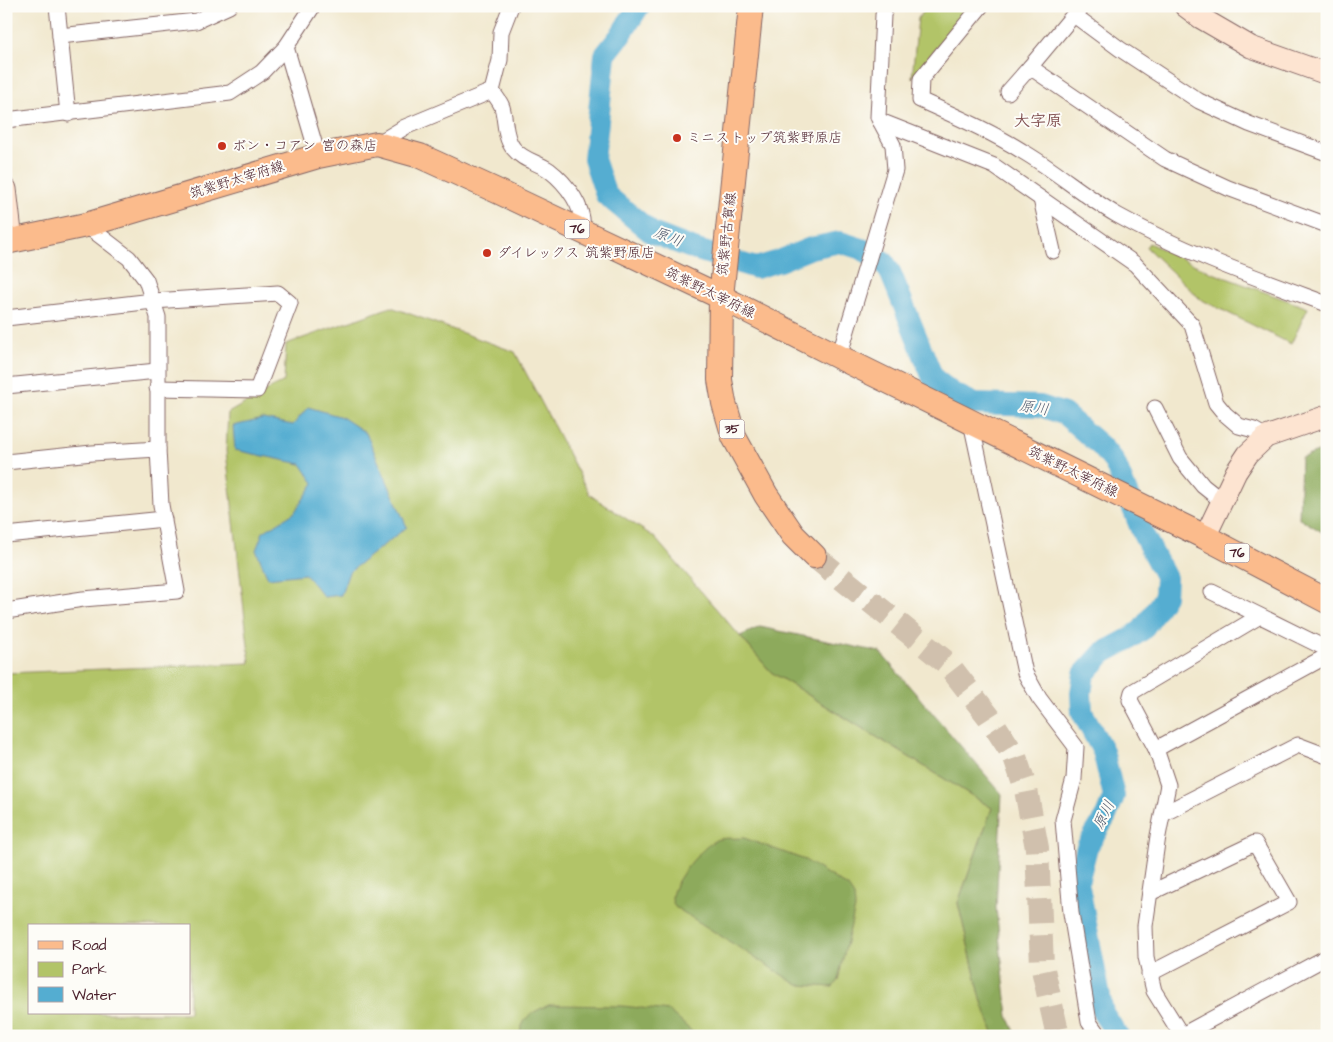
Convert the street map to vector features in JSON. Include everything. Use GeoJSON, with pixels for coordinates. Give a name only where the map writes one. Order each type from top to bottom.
{"type":"FeatureCollection","features":[{"type":"Feature","properties":{"kind":"main road","name":"筑紫野古賀線"},"geometry":{"type":"LineString","coordinates":[[751,6],[722,288],[720,380],[724,403],[734,437],[766,496],[793,535],[814,556]]}},
{"type":"Feature","properties":{"kind":"main road","name":"筑紫野太宰府線"},"geometry":{"type":"LineString","coordinates":[[9,242],[86,225],[318,156],[377,144],[420,156],[582,231],[722,288],[839,357],[1205,537],[1327,601]]}},
{"type":"Feature","properties":{"kind":"street"},"geometry":{"type":"LineString","coordinates":[[57,6],[68,114]]}},
{"type":"Feature","properties":{"kind":"street"},"geometry":{"type":"LineString","coordinates":[[60,36],[196,20],[228,6]]}},
{"type":"Feature","properties":{"kind":"street"},"geometry":{"type":"LineString","coordinates":[[6,120],[230,94],[262,72],[286,46],[313,6]]}},
{"type":"Feature","properties":{"kind":"street"},"geometry":{"type":"LineString","coordinates":[[511,6],[501,32],[500,60],[492,91],[501,105],[507,137],[512,148],[524,158],[548,169],[573,195],[584,222],[582,231]]}},
{"type":"Feature","properties":{"kind":"street"},"geometry":{"type":"LineString","coordinates":[[839,357],[895,170],[893,145],[878,117],[883,15],[886,6]]}},
{"type":"Feature","properties":{"kind":"street"},"geometry":{"type":"LineString","coordinates":[[982,6],[921,79],[920,100],[1022,150],[1114,213],[1160,238],[1214,262],[1327,304]]}},
{"type":"Feature","properties":{"kind":"street"},"geometry":{"type":"LineString","coordinates":[[1185,6],[1201,18],[1251,47],[1327,74]]}},
{"type":"Feature","properties":{"kind":"street"},"geometry":{"type":"LineString","coordinates":[[1008,92],[1078,10],[1120,49],[1198,101],[1249,124],[1327,153]]}},
{"type":"Feature","properties":{"kind":"street"},"geometry":{"type":"LineString","coordinates":[[286,46],[318,156]]}},
{"type":"Feature","properties":{"kind":"street"},"geometry":{"type":"LineString","coordinates":[[1030,67],[1165,159],[1228,188],[1327,225]]}},
{"type":"Feature","properties":{"kind":"street"},"geometry":{"type":"LineString","coordinates":[[377,144],[405,127],[492,91]]}},
{"type":"Feature","properties":{"kind":"street"},"geometry":{"type":"LineString","coordinates":[[880,121],[994,166],[1135,264],[1192,325],[1216,403],[1239,426],[1254,430],[1266,437]]}},
{"type":"Feature","properties":{"kind":"street"},"geometry":{"type":"LineString","coordinates":[[6,189],[9,242]]}},
{"type":"Feature","properties":{"kind":"street"},"geometry":{"type":"LineString","coordinates":[[1041,199],[1052,251]]}},
{"type":"Feature","properties":{"kind":"street"},"geometry":{"type":"LineString","coordinates":[[6,611],[83,599],[177,591],[161,505],[157,388],[158,317],[146,280],[129,258],[86,225]]}},
{"type":"Feature","properties":{"kind":"street"},"geometry":{"type":"LineString","coordinates":[[6,318],[153,301],[278,293],[290,303],[258,390],[157,388]]}},
{"type":"Feature","properties":{"kind":"street"},"geometry":{"type":"LineString","coordinates":[[6,386],[157,371]]}},
{"type":"Feature","properties":{"kind":"street"},"geometry":{"type":"LineString","coordinates":[[1154,408],[1180,458],[1204,486],[1223,502]]}},
{"type":"Feature","properties":{"kind":"street"},"geometry":{"type":"LineString","coordinates":[[1205,537],[1236,472],[1248,454],[1266,437],[1327,416]]}},
{"type":"Feature","properties":{"kind":"street"},"geometry":{"type":"LineString","coordinates":[[972,422],[1025,673],[1039,698],[1076,747],[1074,779],[1063,820],[1071,913],[1089,1022],[1099,1036]]}},
{"type":"Feature","properties":{"kind":"street"},"geometry":{"type":"LineString","coordinates":[[6,462],[92,452],[158,449]]}},
{"type":"Feature","properties":{"kind":"street"},"geometry":{"type":"LineString","coordinates":[[6,535],[164,519]]}},
{"type":"Feature","properties":{"kind":"street"},"geometry":{"type":"LineString","coordinates":[[1212,592],[1327,649]]}},
{"type":"Feature","properties":{"kind":"street"},"geometry":{"type":"LineString","coordinates":[[1260,616],[1132,692],[1130,700],[1156,749],[1168,785],[1144,926],[1149,974],[1154,990],[1182,1035],[1327,957]]}},
{"type":"Feature","properties":{"kind":"street"},"geometry":{"type":"LineString","coordinates":[[1156,749],[1323,658],[1327,654]]}},
{"type":"Feature","properties":{"kind":"street"},"geometry":{"type":"LineString","coordinates":[[1163,814],[1298,745],[1327,756]]}},
{"type":"Feature","properties":{"kind":"street"},"geometry":{"type":"LineString","coordinates":[[1149,974],[1289,902],[1255,843],[1150,893]]}},
{"type":"Feature","properties":{"kind":"green space"},"geometry":{"type":"Polygon","coordinates":[[[929,6],[970,6],[912,78],[918,18],[929,6]]]}},
{"type":"Feature","properties":{"kind":"green space"},"geometry":{"type":"Polygon","coordinates":[[[1149,243],[1210,272],[1308,308],[1291,344],[1200,299],[1146,247],[1149,243]]]}},
{"type":"Feature","properties":{"kind":"green space"},"geometry":{"type":"Polygon","coordinates":[[[391,307],[515,352],[590,495],[654,537],[771,672],[992,808],[958,903],[981,999],[994,1036],[6,1036],[6,673],[250,663],[226,451],[228,413],[284,381],[286,344],[391,307]]]}},
{"type":"Feature","properties":{"kind":"green space"},"geometry":{"type":"Polygon","coordinates":[[[1327,449],[1327,535],[1299,518],[1301,458],[1327,449]]]}},
{"type":"Feature","properties":{"kind":"green space"},"geometry":{"type":"Polygon","coordinates":[[[760,627],[880,652],[1002,794],[996,908],[1008,1016],[1017,1036],[994,1036],[981,999],[958,903],[992,808],[771,672],[740,636],[760,627]]]}},
{"type":"Feature","properties":{"kind":"green space"},"geometry":{"type":"Polygon","coordinates":[[[744,838],[805,860],[848,887],[854,896],[855,908],[838,980],[833,987],[798,985],[675,907],[672,899],[676,884],[688,866],[703,850],[716,840],[744,838]]]}},
{"type":"Feature","properties":{"kind":"green space"},"geometry":{"type":"Polygon","coordinates":[[[549,1005],[622,1006],[669,1011],[697,1036],[519,1036],[526,1019],[537,1010],[549,1005]]]}},
{"type":"Feature","properties":{"kind":"water"},"geometry":{"type":"Polygon","coordinates":[[[308,407],[342,417],[366,433],[407,527],[349,572],[341,595],[324,597],[305,574],[268,578],[256,550],[263,532],[294,513],[314,483],[301,464],[235,450],[233,426],[263,419],[293,425],[308,407]]]}},
{"type":"Feature","properties":{"kind":"waterway","name":"原川"},"geometry":{"type":"LineString","coordinates":[[639,6],[605,55],[594,159],[606,195],[652,233],[694,249],[756,268],[811,248],[840,242],[862,249],[884,262],[891,274],[933,378],[952,393],[975,404],[1040,406],[1064,414],[1102,447],[1115,463],[1143,534],[1166,578],[1165,596],[1142,630],[1103,653],[1084,674],[1081,693],[1082,712],[1103,751],[1114,796],[1106,816],[1087,847],[1078,882],[1103,1013],[1118,1036]]}},
{"type":"Feature","properties":{"kind":"tunnel"},"geometry":{"type":"LineString","coordinates":[[814,556],[947,663],[989,717],[1015,757],[1026,790],[1037,848],[1042,965],[1058,1036]]}},
{"type":"Feature","properties":{"kind":"place","name":"ミニストップ筑紫野原店"},"geometry":{"type":"Point","coordinates":[677,138]}},
{"type":"Feature","properties":{"kind":"place","name":"ボン・コアン 宮の森店"},"geometry":{"type":"Point","coordinates":[222,146]}},
{"type":"Feature","properties":{"kind":"place","name":"ダイレックス 筑紫野原店"},"geometry":{"type":"Point","coordinates":[487,253]}},
{"type":"Feature","properties":{"kind":"district","name":"大字原"},"geometry":{"type":"Point","coordinates":[1038,121]}}]}
